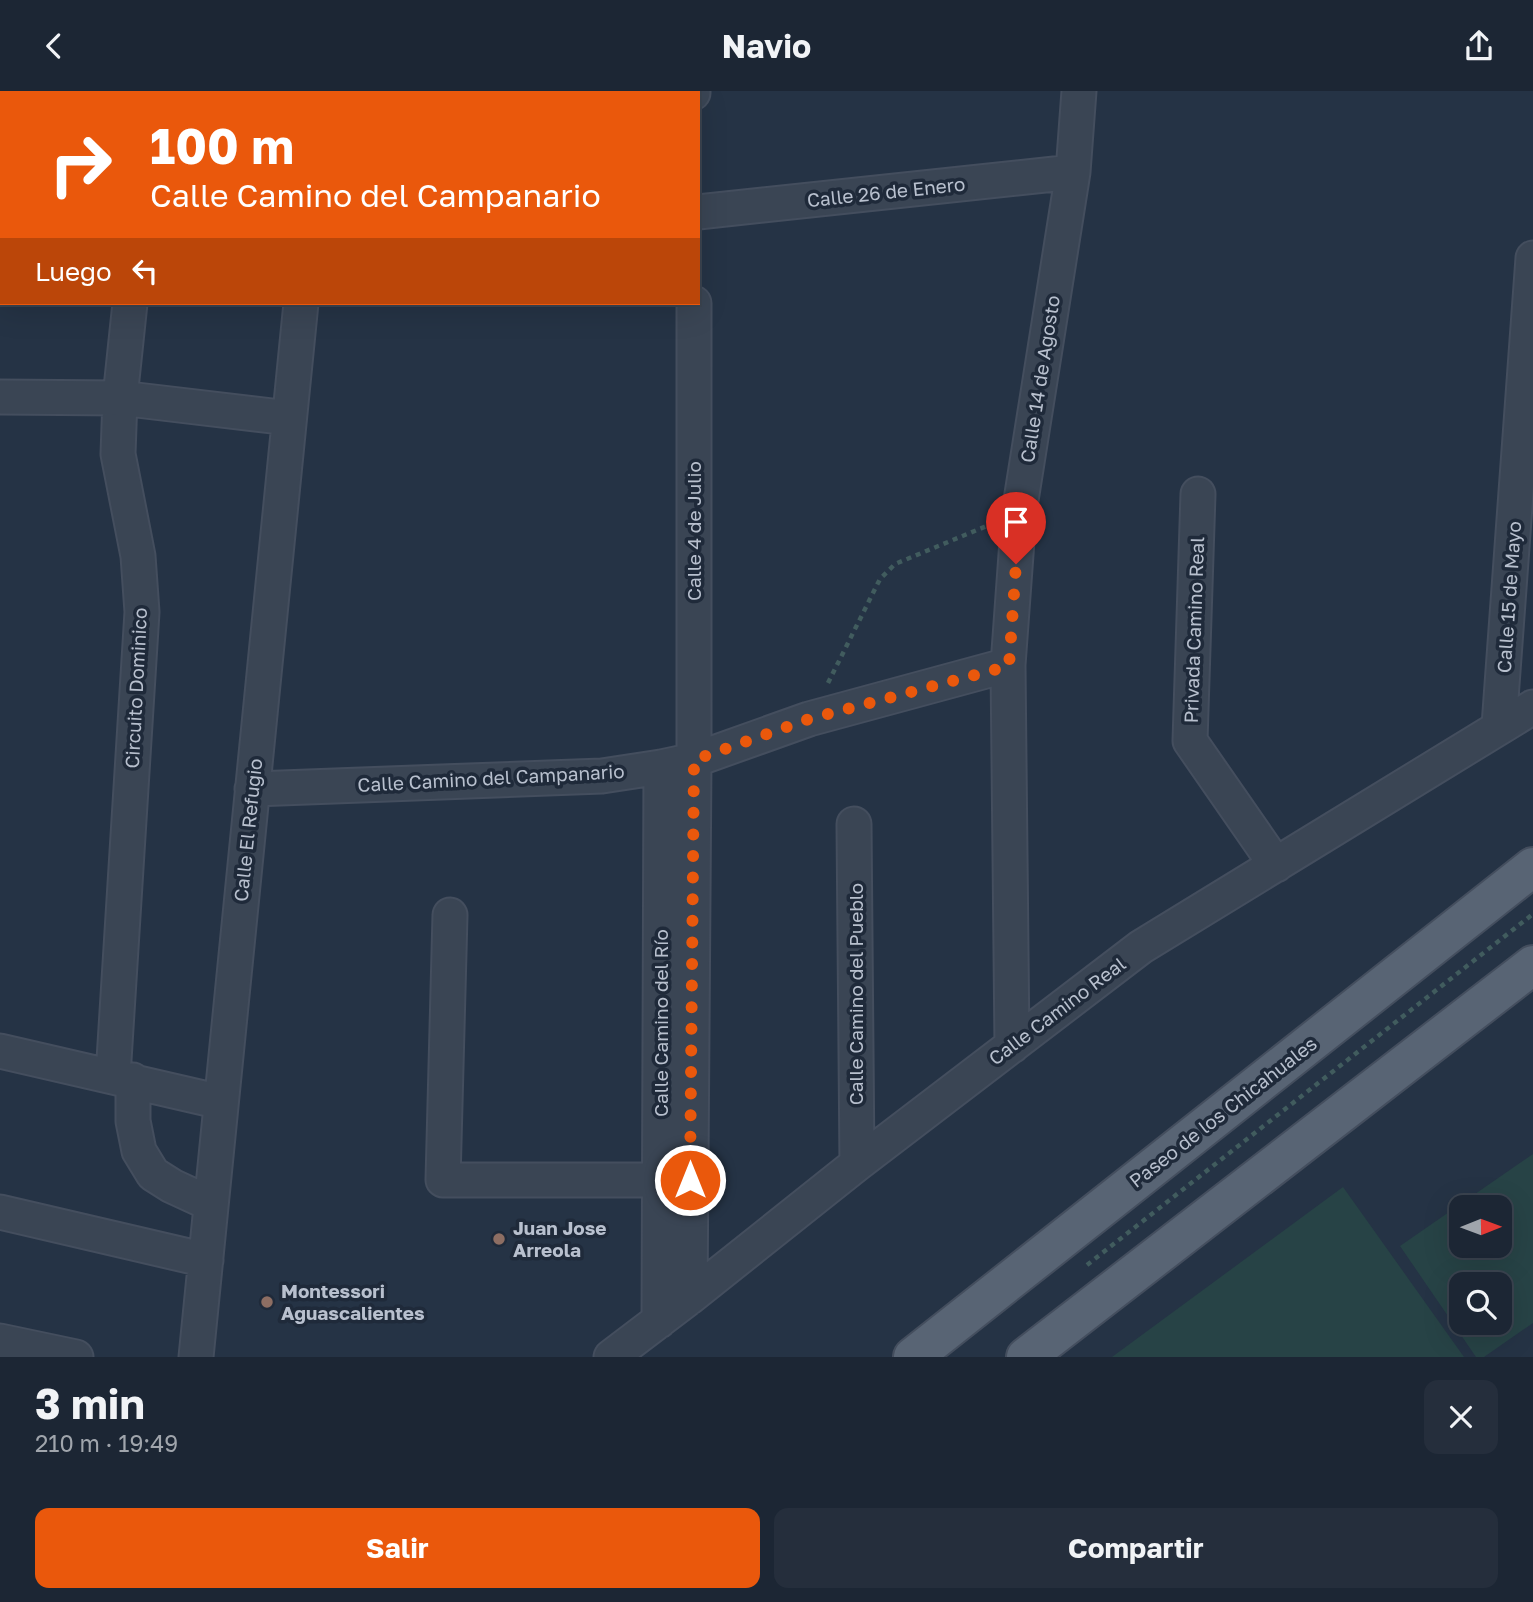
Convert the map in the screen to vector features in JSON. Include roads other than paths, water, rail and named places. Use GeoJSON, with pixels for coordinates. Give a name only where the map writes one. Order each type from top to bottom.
{"type":"FeatureCollection","features":[{"type":"Feature","properties":{"kind":"main road","name":"Paseo de los Chicahuales"},"geometry":{"type":"LineString","coordinates":[[914,1357],[1533,867]]}},
{"type":"Feature","properties":{"kind":"main road"},"geometry":{"type":"LineString","coordinates":[[1026,1357],[1533,965]]}},
{"type":"Feature","properties":{"kind":"main road"},"geometry":{"type":"LineString","coordinates":[[947,1357],[1007,1309],[1026,1268]]}},
{"type":"Feature","properties":{"kind":"street","name":"Calle 14 de Agosto"},"geometry":{"type":"LineString","coordinates":[[1012,1047],[1009,666],[1019,513],[1073,172],[1079,91]]}},
{"type":"Feature","properties":{"kind":"street","name":"Calle 26 de Enero"},"geometry":{"type":"LineString","coordinates":[[700,212],[1073,172]]}},
{"type":"Feature","properties":{"kind":"street","name":"Calle 15 de Mayo"},"geometry":{"type":"LineString","coordinates":[[1499,726],[1533,258]]}},
{"type":"Feature","properties":{"kind":"street","name":"Circuito Dominico"},"geometry":{"type":"LineString","coordinates":[[130,305],[120,398],[118,454],[138,556],[142,612],[123,1078],[139,1151],[153,1174],[172,1187],[211,1204]]}},
{"type":"Feature","properties":{"kind":"street","name":"Calle El Refugio"},"geometry":{"type":"LineString","coordinates":[[196,1357],[301,305]]}},
{"type":"Feature","properties":{"kind":"street","name":"Calle 4 de Julio"},"geometry":{"type":"LineString","coordinates":[[694,305],[694,760]]}},
{"type":"Feature","properties":{"kind":"street"},"geometry":{"type":"LineString","coordinates":[[0,397],[120,398],[289,418]]}},
{"type":"Feature","properties":{"kind":"street","name":"Privada Camino Real"},"geometry":{"type":"LineString","coordinates":[[1198,494],[1190,741],[1276,865]]}},
{"type":"Feature","properties":{"kind":"street","name":"Calle Camino del Campanario"},"geometry":{"type":"LineString","coordinates":[[252,789],[602,776],[661,767],[694,760],[809,719],[1009,666]]}},
{"type":"Feature","properties":{"kind":"street","name":"Calle Camino Real"},"geometry":{"type":"LineString","coordinates":[[611,1357],[857,1164],[1141,947],[1533,707]]}},
{"type":"Feature","properties":{"kind":"street","name":"Calle Camino del Río"},"geometry":{"type":"LineString","coordinates":[[659,1321],[675,1180],[694,760]]}},
{"type":"Feature","properties":{"kind":"street","name":"Calle Camino del Río"},"geometry":{"type":"LineString","coordinates":[[661,767],[675,1180],[690,1297]]}},
{"type":"Feature","properties":{"kind":"street","name":"Calle Camino del Pueblo"},"geometry":{"type":"LineString","coordinates":[[854,824],[857,1164]]}},
{"type":"Feature","properties":{"kind":"street"},"geometry":{"type":"LineString","coordinates":[[450,915],[443,1181],[675,1180]]}},
{"type":"Feature","properties":{"kind":"street"},"geometry":{"type":"LineString","coordinates":[[0,1051],[221,1102]]}},
{"type":"Feature","properties":{"kind":"street"},"geometry":{"type":"LineString","coordinates":[[0,1212],[205,1260]]}},
{"type":"Feature","properties":{"kind":"street"},"geometry":{"type":"LineString","coordinates":[[0,1341],[76,1357]]}},
{"type":"Feature","properties":{"kind":"place","name":"Juan Jose Arreola"},"geometry":{"type":"Point","coordinates":[499,1239]}},
{"type":"Feature","properties":{"kind":"place","name":"Montessori Aguascalientes"},"geometry":{"type":"Point","coordinates":[267,1302]}}]}
